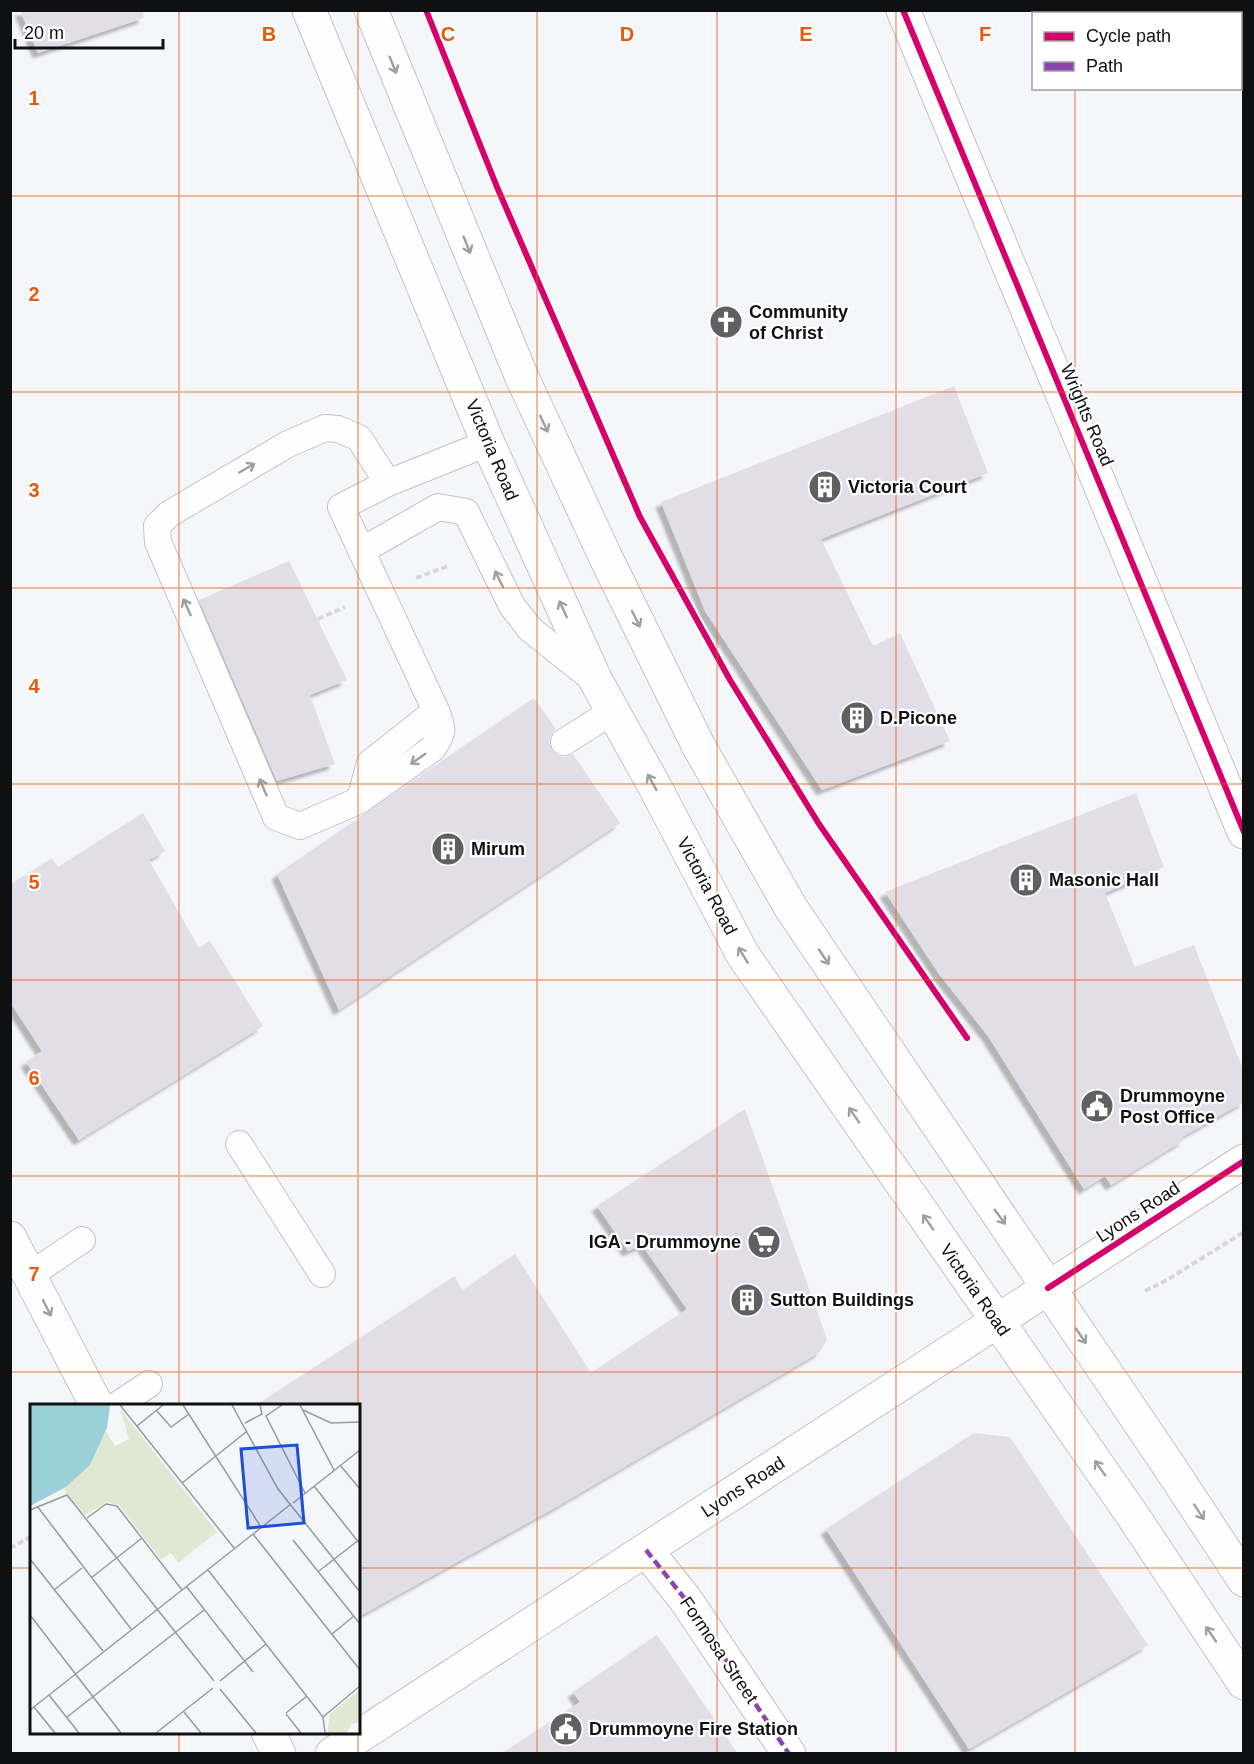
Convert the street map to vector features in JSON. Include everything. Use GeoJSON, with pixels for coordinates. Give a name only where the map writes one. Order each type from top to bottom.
{"type":"FeatureCollection","features":[{"type":"Feature","properties":{"kind":"main road","name":"Victoria Road"},"geometry":{"type":"LineString","coordinates":[[309,10],[488,443],[596,681],[743,955],[1133,1516],[1244,1683]]}},
{"type":"Feature","properties":{"kind":"main road"},"geometry":{"type":"LineString","coordinates":[[371,10],[521,375],[606,558],[698,745],[791,908],[1244,1580]]}},
{"type":"Feature","properties":{"kind":"main road","name":"Wrights Road"},"geometry":{"type":"LineString","coordinates":[[903,10],[1244,832]]}},
{"type":"Feature","properties":{"kind":"main road","name":"Lyons Road"},"geometry":{"type":"LineString","coordinates":[[332,1754],[1244,1161]]}},
{"type":"Feature","properties":{"kind":"main road"},"geometry":{"type":"LineString","coordinates":[[10,1238],[97,1404]]}},
{"type":"Feature","properties":{"kind":"main road","name":"Formosa Street"},"geometry":{"type":"LineString","coordinates":[[646,1550],[685,1599],[789,1754]]}},
{"type":"Feature","properties":{"kind":"main road"},"geometry":{"type":"LineString","coordinates":[[269,1734],[279,1754]]}},
{"type":"Feature","properties":{"kind":"lane"},"geometry":{"type":"LineString","coordinates":[[388,483],[359,438],[338,429],[325,428],[278,450],[169,514],[156,526],[158,542],[276,817],[300,826],[360,800],[432,749],[440,737],[442,725],[340,507],[388,483],[488,443]]}},
{"type":"Feature","properties":{"kind":"lane"},"geometry":{"type":"LineString","coordinates":[[361,551],[438,507],[466,512],[512,606],[530,629],[596,681]]}},
{"type":"Feature","properties":{"kind":"lane"},"geometry":{"type":"LineString","coordinates":[[564,742],[613,711]]}},
{"type":"Feature","properties":{"kind":"lane"},"geometry":{"type":"LineString","coordinates":[[239,1144],[322,1274]]}},
{"type":"Feature","properties":{"kind":"lane"},"geometry":{"type":"LineString","coordinates":[[30,1275],[82,1240]]}},
{"type":"Feature","properties":{"kind":"lane"},"geometry":{"type":"LineString","coordinates":[[119,1404],[149,1384]]}},
{"type":"Feature","properties":{"kind":"path"},"geometry":{"type":"LineString","coordinates":[[1144,1290],[1167,1280],[1244,1232]]}},
{"type":"Feature","properties":{"kind":"path"},"geometry":{"type":"LineString","coordinates":[[10,1548],[30,1537]]}},
{"type":"Feature","properties":{"kind":"building"},"geometry":{"type":"Polygon","coordinates":[[[20,10],[143,10],[144,18],[38,53],[20,10]]]}},
{"type":"Feature","properties":{"kind":"building"},"geometry":{"type":"Polygon","coordinates":[[[954,386],[988,473],[821,539],[873,646],[900,633],[950,741],[822,790],[705,611],[661,502],[954,386]]]}},
{"type":"Feature","properties":{"kind":"building"},"geometry":{"type":"Polygon","coordinates":[[[289,561],[347,680],[310,695],[335,764],[277,781],[199,600],[289,561]]]}},
{"type":"Feature","properties":{"kind":"building","name":"Mirum"},"geometry":{"type":"Polygon","coordinates":[[[534,698],[556,729],[549,742],[552,750],[564,757],[573,754],[620,823],[339,1010],[277,874],[534,698]]]}},
{"type":"Feature","properties":{"kind":"building"},"geometry":{"type":"Polygon","coordinates":[[[1136,793],[1164,867],[1105,893],[1135,967],[1194,945],[1244,1072],[1244,1102],[1182,1137],[1184,1140],[1111,1185],[1105,1176],[1084,1189],[988,1036],[939,974],[885,892],[1136,793]]]}},
{"type":"Feature","properties":{"kind":"building"},"geometry":{"type":"Polygon","coordinates":[[[143,813],[165,851],[149,860],[199,948],[210,941],[263,1026],[79,1140],[26,1062],[42,1051],[10,1002],[10,885],[52,858],[58,867],[143,813]]]}},
{"type":"Feature","properties":{"kind":"building"},"geometry":{"type":"Polygon","coordinates":[[[745,1109],[827,1339],[820,1352],[558,1506],[360,1616],[360,1404],[258,1404],[455,1276],[462,1291],[515,1254],[591,1373],[687,1309],[642,1245],[628,1251],[597,1206],[745,1109]]]}},
{"type":"Feature","properties":{"kind":"building"},"geometry":{"type":"Polygon","coordinates":[[[974,1433],[1010,1437],[1148,1645],[969,1749],[826,1529],[974,1433]]]}},
{"type":"Feature","properties":{"kind":"building"},"geometry":{"type":"Polygon","coordinates":[[[657,1635],[738,1754],[501,1754],[580,1702],[573,1692],[657,1635]]]}},
{"type":"Feature","properties":{"kind":"marked path"},"geometry":{"type":"LineString","coordinates":[[646,1550],[685,1599],[789,1754]]}},
{"type":"Feature","properties":{"kind":"cycle path"},"geometry":{"type":"LineString","coordinates":[[426,10],[497,187],[640,517],[730,680],[819,824],[967,1038]]}},
{"type":"Feature","properties":{"kind":"cycle path"},"geometry":{"type":"LineString","coordinates":[[903,10],[1244,832]]}},
{"type":"Feature","properties":{"kind":"cycle path"},"geometry":{"type":"LineString","coordinates":[[1048,1288],[1244,1161]]}},
{"type":"Feature","properties":{"kind":"place","name":"Community of Christ"},"geometry":{"type":"Point","coordinates":[726,322]}},
{"type":"Feature","properties":{"kind":"place","name":"Victoria Court"},"geometry":{"type":"Point","coordinates":[825,487]}},
{"type":"Feature","properties":{"kind":"place","name":"D.Picone"},"geometry":{"type":"Point","coordinates":[857,718]}},
{"type":"Feature","properties":{"kind":"place","name":"Mirum"},"geometry":{"type":"Point","coordinates":[448,849]}},
{"type":"Feature","properties":{"kind":"place","name":"Masonic Hall"},"geometry":{"type":"Point","coordinates":[1026,880]}},
{"type":"Feature","properties":{"kind":"place","name":"Drummoyne Post Office"},"geometry":{"type":"Point","coordinates":[1097,1106]}},
{"type":"Feature","properties":{"kind":"place","name":"IGA - Drummoyne"},"geometry":{"type":"Point","coordinates":[764,1242]}},
{"type":"Feature","properties":{"kind":"place","name":"Sutton Buildings"},"geometry":{"type":"Point","coordinates":[747,1300]}},
{"type":"Feature","properties":{"kind":"place","name":"Drummoyne Fire Station"},"geometry":{"type":"Point","coordinates":[566,1729]}}]}
